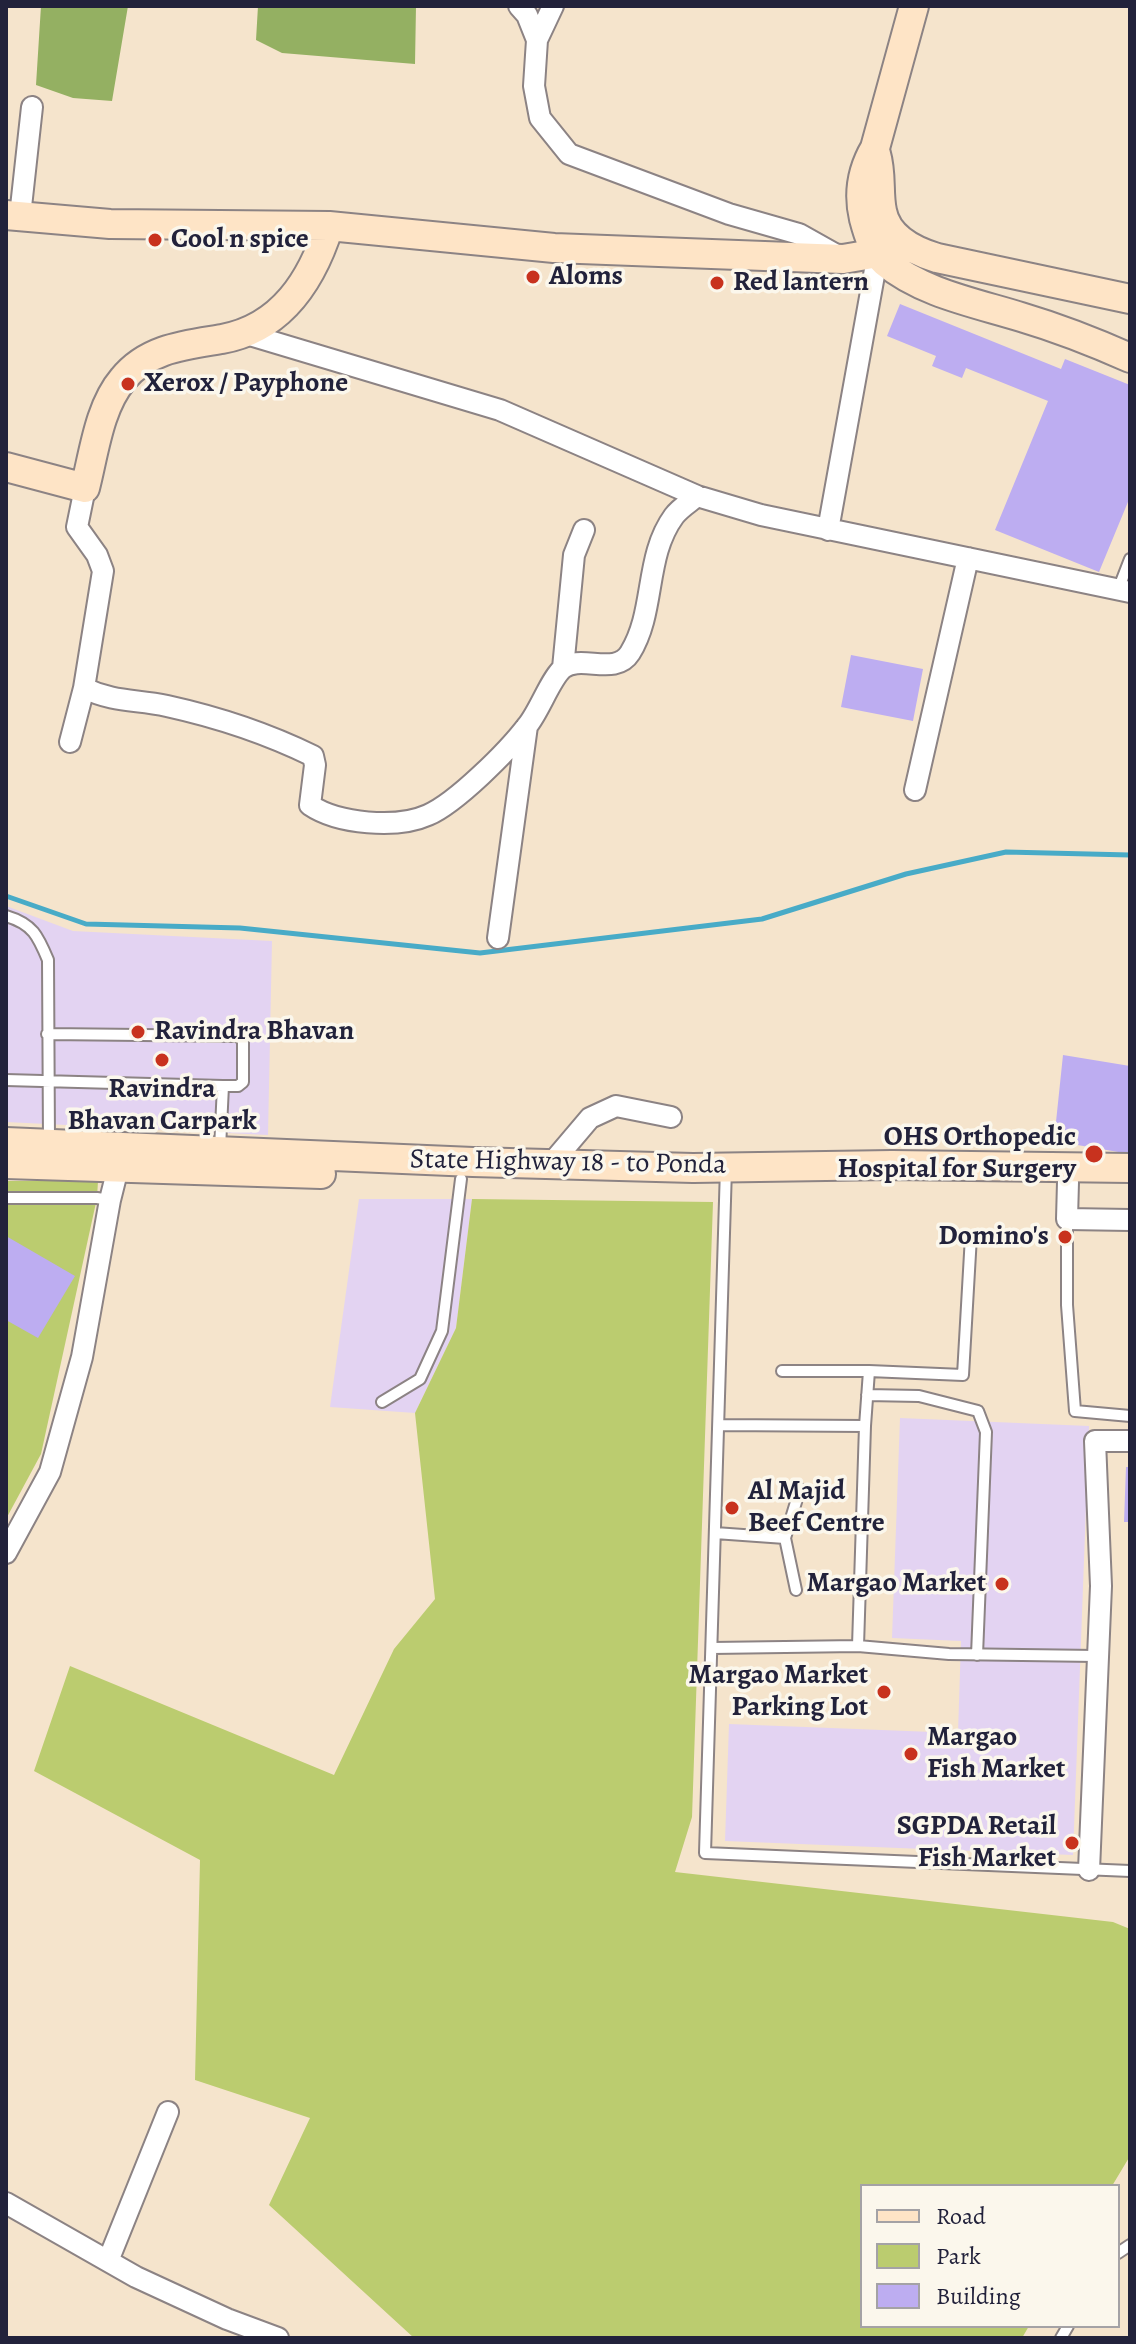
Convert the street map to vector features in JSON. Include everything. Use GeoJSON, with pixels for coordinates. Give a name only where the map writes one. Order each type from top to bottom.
{"type":"FeatureCollection","features":[{"type":"Feature","properties":{"kind":"main road"},"geometry":{"type":"LineString","coordinates":[[914,6],[875,148],[864,167],[861,205],[869,239],[883,260],[910,279],[964,301],[1095,342],[1130,358]]}},
{"type":"Feature","properties":{"kind":"main road"},"geometry":{"type":"LineString","coordinates":[[875,148],[881,172],[882,213],[889,228],[902,243],[937,258],[1130,299]]}},
{"type":"Feature","properties":{"kind":"main road"},"geometry":{"type":"LineString","coordinates":[[13,216],[110,224],[329,226],[554,248],[843,259],[878,253]]}},
{"type":"Feature","properties":{"kind":"main road"},"geometry":{"type":"LineString","coordinates":[[6,467],[85,488],[110,398],[124,376],[147,358],[171,348],[243,333],[263,325],[297,294],[316,263],[329,226]]}},
{"type":"Feature","properties":{"kind":"main road","name":"State Highway 18 - to Ponda"},"geometry":{"type":"LineString","coordinates":[[6,1142],[49,1143],[121,1157],[461,1179],[726,1176],[1130,1183]]}},
{"type":"Feature","properties":{"kind":"main road","name":"State Highway 18 - to Ponda"},"geometry":{"type":"LineString","coordinates":[[6,1164],[220,1150],[551,1164],[726,1176],[892,1165],[1130,1168]]}},
{"type":"Feature","properties":{"kind":"street"},"geometry":{"type":"LineString","coordinates":[[519,6],[527,15],[537,40]]}},
{"type":"Feature","properties":{"kind":"street"},"geometry":{"type":"LineString","coordinates":[[553,6],[537,40],[534,86],[540,118],[569,154],[729,214],[799,234],[843,259]]}},
{"type":"Feature","properties":{"kind":"street"},"geometry":{"type":"LineString","coordinates":[[13,216],[32,107]]}},
{"type":"Feature","properties":{"kind":"street"},"geometry":{"type":"LineString","coordinates":[[828,530],[878,253]]}},
{"type":"Feature","properties":{"kind":"street"},"geometry":{"type":"LineString","coordinates":[[243,333],[500,410],[697,496],[761,515],[1124,591]]}},
{"type":"Feature","properties":{"kind":"street"},"geometry":{"type":"LineString","coordinates":[[70,742],[84,688],[103,571],[97,555],[77,527],[85,488]]}},
{"type":"Feature","properties":{"kind":"street"},"geometry":{"type":"LineString","coordinates":[[563,668],[578,663],[620,663],[629,655],[646,611],[652,568],[662,537],[676,513],[697,496]]}},
{"type":"Feature","properties":{"kind":"street"},"geometry":{"type":"LineString","coordinates":[[84,688],[121,701],[163,705],[217,718],[313,756],[315,765],[310,805],[327,816],[356,821],[401,822],[429,815],[460,793],[527,726],[563,668],[574,555],[584,530]]}},
{"type":"Feature","properties":{"kind":"street"},"geometry":{"type":"LineString","coordinates":[[915,790],[968,558]]}},
{"type":"Feature","properties":{"kind":"street"},"geometry":{"type":"LineString","coordinates":[[498,938],[527,726]]}},
{"type":"Feature","properties":{"kind":"street"},"geometry":{"type":"LineString","coordinates":[[551,1164],[590,1118],[616,1106],[671,1117]]}},
{"type":"Feature","properties":{"kind":"street"},"geometry":{"type":"LineString","coordinates":[[6,1553],[50,1472],[82,1357],[110,1200],[121,1157]]}},
{"type":"Feature","properties":{"kind":"street"},"geometry":{"type":"LineString","coordinates":[[1068,1182],[1067,1219],[1130,1220]]}},
{"type":"Feature","properties":{"kind":"street"},"geometry":{"type":"LineString","coordinates":[[1089,1870],[1101,1586],[1095,1441],[1130,1441]]}},
{"type":"Feature","properties":{"kind":"street"},"geometry":{"type":"LineString","coordinates":[[108,2261],[168,2112]]}},
{"type":"Feature","properties":{"kind":"street"},"geometry":{"type":"LineString","coordinates":[[8,2209],[108,2261],[223,2328],[278,2338]]}},
{"type":"Feature","properties":{"kind":"lane"},"geometry":{"type":"LineString","coordinates":[[1124,591],[1130,559]]}},
{"type":"Feature","properties":{"kind":"lane"},"geometry":{"type":"LineString","coordinates":[[6,916],[27,924],[39,938],[48,960],[49,1143]]}},
{"type":"Feature","properties":{"kind":"lane"},"geometry":{"type":"LineString","coordinates":[[6,1080],[223,1086],[238,1086],[243,1082],[243,1043],[242,1038],[236,1036],[47,1034]]}},
{"type":"Feature","properties":{"kind":"lane"},"geometry":{"type":"LineString","coordinates":[[220,1150],[223,1086]]}},
{"type":"Feature","properties":{"kind":"lane"},"geometry":{"type":"LineString","coordinates":[[726,1176],[705,1853],[1130,1871]]}},
{"type":"Feature","properties":{"kind":"lane"},"geometry":{"type":"LineString","coordinates":[[382,1402],[420,1379],[442,1331],[461,1179]]}},
{"type":"Feature","properties":{"kind":"lane"},"geometry":{"type":"LineString","coordinates":[[6,1198],[110,1200]]}},
{"type":"Feature","properties":{"kind":"lane"},"geometry":{"type":"LineString","coordinates":[[1067,1219],[1067,1305],[1075,1411],[1130,1416]]}},
{"type":"Feature","properties":{"kind":"lane"},"geometry":{"type":"LineString","coordinates":[[782,1371],[963,1375],[971,1236]]}},
{"type":"Feature","properties":{"kind":"lane"},"geometry":{"type":"LineString","coordinates":[[858,1646],[869,1371]]}},
{"type":"Feature","properties":{"kind":"lane"},"geometry":{"type":"LineString","coordinates":[[867,1395],[919,1396],[978,1411],[986,1432],[977,1655]]}},
{"type":"Feature","properties":{"kind":"lane"},"geometry":{"type":"LineString","coordinates":[[719,1425],[865,1426]]}},
{"type":"Feature","properties":{"kind":"lane"},"geometry":{"type":"LineString","coordinates":[[796,1590],[785,1538],[800,1489]]}},
{"type":"Feature","properties":{"kind":"lane"},"geometry":{"type":"LineString","coordinates":[[715,1533],[785,1538]]}},
{"type":"Feature","properties":{"kind":"lane"},"geometry":{"type":"LineString","coordinates":[[712,1648],[858,1646],[977,1655],[1096,1656]]}},
{"type":"Feature","properties":{"kind":"shaded area","name":"Ravindra Bhavan"},"geometry":{"type":"Polygon","coordinates":[[[6,906],[73,931],[272,941],[268,1135],[6,1122],[6,906]]]}},
{"type":"Feature","properties":{"kind":"shaded area"},"geometry":{"type":"Polygon","coordinates":[[[359,1199],[472,1199],[456,1328],[415,1413],[330,1407],[359,1199]]]}},
{"type":"Feature","properties":{"kind":"shaded area"},"geometry":{"type":"Polygon","coordinates":[[[900,1418],[1089,1426],[1073,1855],[725,1841],[729,1724],[958,1733],[961,1641],[892,1638],[900,1418]]]}},
{"type":"Feature","properties":{"kind":"green space"},"geometry":{"type":"Polygon","coordinates":[[[41,6],[128,6],[112,101],[73,98],[36,85],[41,6]]]}},
{"type":"Feature","properties":{"kind":"green space"},"geometry":{"type":"Polygon","coordinates":[[[258,6],[416,6],[415,64],[282,53],[256,40],[258,6]]]}},
{"type":"Feature","properties":{"kind":"green space"},"geometry":{"type":"Polygon","coordinates":[[[6,1181],[98,1181],[97,1198],[41,1454],[6,1519],[6,1181]]]}},
{"type":"Feature","properties":{"kind":"green space"},"geometry":{"type":"Polygon","coordinates":[[[472,1199],[713,1202],[692,1817],[675,1872],[1113,1922],[1130,1929],[1130,2156],[1113,2184],[860,2184],[860,2328],[1028,2328],[1022,2338],[414,2338],[269,2205],[310,2118],[195,2080],[200,1860],[34,1771],[70,1666],[334,1775],[394,1649],[435,1599],[415,1413],[456,1328],[472,1199]]]}},
{"type":"Feature","properties":{"kind":"building"},"geometry":{"type":"Polygon","coordinates":[[[900,304],[1061,369],[1065,359],[1130,385],[1130,497],[1099,572],[995,530],[1048,401],[966,368],[962,378],[932,366],[936,356],[887,336],[900,304]]]}},
{"type":"Feature","properties":{"kind":"building"},"geometry":{"type":"Polygon","coordinates":[[[851,655],[923,669],[913,721],[841,707],[851,655]]]}},
{"type":"Feature","properties":{"kind":"building"},"geometry":{"type":"Polygon","coordinates":[[[1063,1055],[1130,1066],[1130,1154],[1054,1141],[1063,1055]]]}},
{"type":"Feature","properties":{"kind":"building"},"geometry":{"type":"Polygon","coordinates":[[[6,1236],[75,1276],[38,1338],[6,1320],[6,1236]]]}},
{"type":"Feature","properties":{"kind":"building"},"geometry":{"type":"Polygon","coordinates":[[[1126,1467],[1130,1467],[1130,1522],[1124,1522],[1126,1467]]]}},
{"type":"Feature","properties":{"kind":"waterway"},"geometry":{"type":"LineString","coordinates":[[6,896],[86,924],[240,928],[480,953],[762,919],[906,874],[1006,852],[1130,855]]}},
{"type":"Feature","properties":{"kind":"place","name":"Cool n spice"},"geometry":{"type":"Point","coordinates":[155,240]}},
{"type":"Feature","properties":{"kind":"place","name":"Aloms"},"geometry":{"type":"Point","coordinates":[533,277]}},
{"type":"Feature","properties":{"kind":"place","name":"Red lantern"},"geometry":{"type":"Point","coordinates":[717,283]}},
{"type":"Feature","properties":{"kind":"place","name":"Xerox / Payphone"},"geometry":{"type":"Point","coordinates":[128,384]}},
{"type":"Feature","properties":{"kind":"place","name":"Ravindra Bhavan"},"geometry":{"type":"Point","coordinates":[138,1032]}},
{"type":"Feature","properties":{"kind":"place","name":"Ravindra Bhavan Carpark"},"geometry":{"type":"Point","coordinates":[162,1060]}},
{"type":"Feature","properties":{"kind":"place","name":"OHS Orthopedic Hospital for Surgery"},"geometry":{"type":"Point","coordinates":[1094,1154]}},
{"type":"Feature","properties":{"kind":"place","name":"Domino's"},"geometry":{"type":"Point","coordinates":[1065,1237]}},
{"type":"Feature","properties":{"kind":"place","name":"Al Majid Beef Centre"},"geometry":{"type":"Point","coordinates":[732,1508]}},
{"type":"Feature","properties":{"kind":"place","name":"Margao Market"},"geometry":{"type":"Point","coordinates":[1002,1584]}},
{"type":"Feature","properties":{"kind":"place","name":"Margao Market Parking Lot"},"geometry":{"type":"Point","coordinates":[884,1692]}},
{"type":"Feature","properties":{"kind":"place","name":"Margao Fish Market"},"geometry":{"type":"Point","coordinates":[911,1754]}},
{"type":"Feature","properties":{"kind":"place","name":"SGPDA Retail Fish Market"},"geometry":{"type":"Point","coordinates":[1072,1843]}}]}
